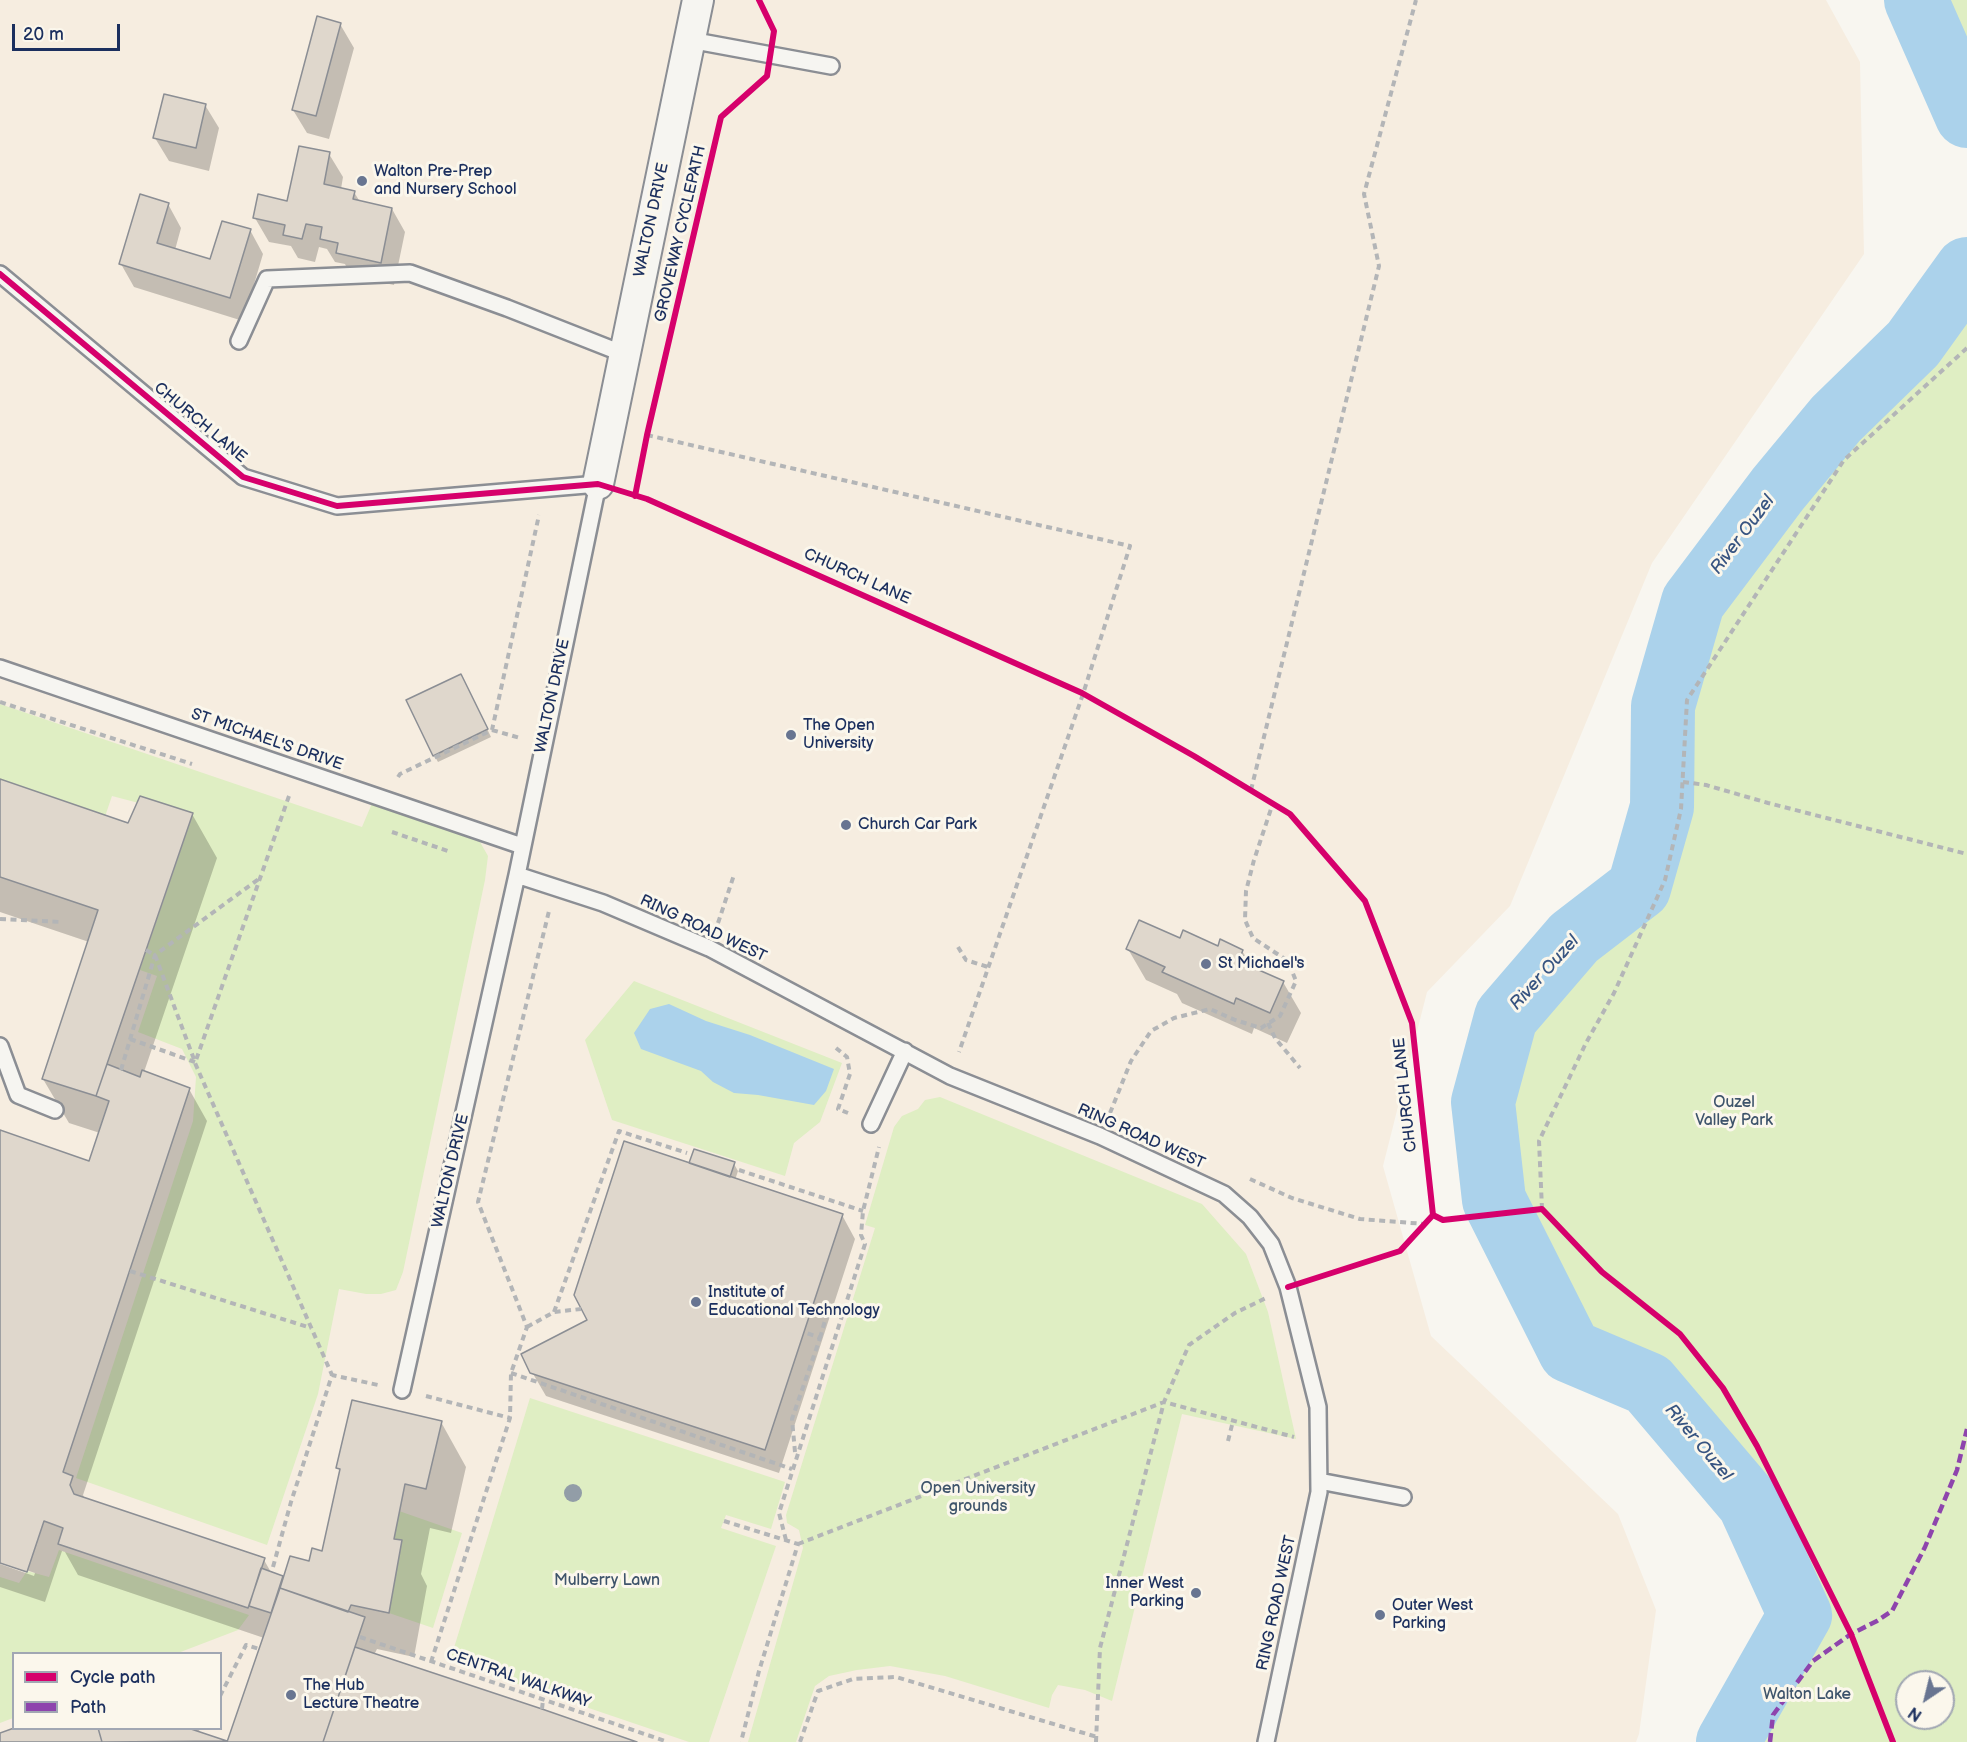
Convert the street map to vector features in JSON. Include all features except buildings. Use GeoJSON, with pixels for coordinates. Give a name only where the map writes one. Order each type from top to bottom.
{"type":"FeatureCollection","features":[{"type":"Feature","properties":{"kind":"street","name":"WALTON DRIVE"},"geometry":{"type":"LineString","coordinates":[[598,484],[698,0]]}},
{"type":"Feature","properties":{"kind":"lane"},"geometry":{"type":"LineString","coordinates":[[690,40],[831,66]]}},
{"type":"Feature","properties":{"kind":"lane"},"geometry":{"type":"LineString","coordinates":[[239,341],[267,279],[410,273],[624,354]]}},
{"type":"Feature","properties":{"kind":"lane","name":"CHURCH LANE"},"geometry":{"type":"LineString","coordinates":[[0,274],[243,477],[337,506],[598,484]]}},
{"type":"Feature","properties":{"kind":"lane","name":"WALTON DRIVE"},"geometry":{"type":"LineString","coordinates":[[402,1390],[517,875],[598,484]]}},
{"type":"Feature","properties":{"kind":"lane","name":"ST MICHAEL'S DRIVE"},"geometry":{"type":"LineString","coordinates":[[0,668],[522,846]]}},
{"type":"Feature","properties":{"kind":"lane","name":"RING ROAD WEST"},"geometry":{"type":"LineString","coordinates":[[517,875],[603,903],[709,948],[950,1076],[1100,1136],[1224,1194],[1250,1217],[1271,1244],[1288,1287],[1318,1407],[1319,1492],[1266,1742]]}},
{"type":"Feature","properties":{"kind":"lane"},"geometry":{"type":"LineString","coordinates":[[0,1046],[18,1095],[55,1110]]}},
{"type":"Feature","properties":{"kind":"lane"},"geometry":{"type":"LineString","coordinates":[[871,1124],[905,1051]]}},
{"type":"Feature","properties":{"kind":"lane"},"geometry":{"type":"LineString","coordinates":[[1319,1481],[1403,1497]]}},
{"type":"Feature","properties":{"kind":"path"},"geometry":{"type":"LineString","coordinates":[[1251,790],[1379,266],[1364,194],[1416,0]]}},
{"type":"Feature","properties":{"kind":"path"},"geometry":{"type":"LineString","coordinates":[[1550,1217],[1542,1209],[1539,1141],[1586,1042],[1614,993],[1665,880],[1681,809],[1687,700],[1844,460],[1967,348]]}},
{"type":"Feature","properties":{"kind":"path"},"geometry":{"type":"LineString","coordinates":[[645,445],[650,424]]}},
{"type":"Feature","properties":{"kind":"path"},"geometry":{"type":"LineString","coordinates":[[647,435],[1131,546],[950,1076]]}},
{"type":"Feature","properties":{"kind":"path"},"geometry":{"type":"LineString","coordinates":[[379,798],[400,774],[492,730],[545,489]]}},
{"type":"Feature","properties":{"kind":"path"},"geometry":{"type":"LineString","coordinates":[[1071,688],[1092,698]]}},
{"type":"Feature","properties":{"kind":"path"},"geometry":{"type":"LineString","coordinates":[[0,702],[200,767]]}},
{"type":"Feature","properties":{"kind":"path"},"geometry":{"type":"LineString","coordinates":[[1683,782],[1706,785],[1967,854]]}},
{"type":"Feature","properties":{"kind":"path"},"geometry":{"type":"LineString","coordinates":[[1241,784],[1258,795]]}},
{"type":"Feature","properties":{"kind":"path"},"geometry":{"type":"LineString","coordinates":[[278,792],[299,799]]}},
{"type":"Feature","properties":{"kind":"path"},"geometry":{"type":"LineString","coordinates":[[195,1062],[290,796]]}},
{"type":"Feature","properties":{"kind":"path"},"geometry":{"type":"LineString","coordinates":[[1266,799],[1281,809]]}},
{"type":"Feature","properties":{"kind":"path"},"geometry":{"type":"LineString","coordinates":[[1100,1136],[1131,1061],[1151,1031],[1174,1018],[1210,1009],[1261,1028],[1280,1016],[1296,981],[1288,961],[1253,938],[1245,920],[1246,891],[1273,803]]}},
{"type":"Feature","properties":{"kind":"path"},"geometry":{"type":"LineString","coordinates":[[381,828],[454,854]]}},
{"type":"Feature","properties":{"kind":"path"},"geometry":{"type":"LineString","coordinates":[[120,1070],[155,955],[261,878]]}},
{"type":"Feature","properties":{"kind":"path"},"geometry":{"type":"LineString","coordinates":[[430,1662],[510,1418],[511,1373],[527,1327],[478,1202],[554,887]]}},
{"type":"Feature","properties":{"kind":"path"},"geometry":{"type":"LineString","coordinates":[[0,919],[61,922]]}},
{"type":"Feature","properties":{"kind":"path"},"geometry":{"type":"LineString","coordinates":[[958,947],[966,960],[988,967]]}},
{"type":"Feature","properties":{"kind":"path"},"geometry":{"type":"LineString","coordinates":[[146,950],[155,955],[195,1062],[332,1375],[291,1502],[273,1567]]}},
{"type":"Feature","properties":{"kind":"path"},"geometry":{"type":"LineString","coordinates":[[1268,1023],[1275,1038],[1300,1068]]}},
{"type":"Feature","properties":{"kind":"path"},"geometry":{"type":"LineString","coordinates":[[130,1039],[195,1062]]}},
{"type":"Feature","properties":{"kind":"path"},"geometry":{"type":"LineString","coordinates":[[832,1044],[847,1057],[850,1074],[838,1108],[871,1124]]}},
{"type":"Feature","properties":{"kind":"path"},"geometry":{"type":"LineString","coordinates":[[554,1312],[619,1131],[687,1153]]}},
{"type":"Feature","properties":{"kind":"path"},"geometry":{"type":"LineString","coordinates":[[739,1170],[863,1210],[861,1235],[865,1244],[779,1513],[786,1540]]}},
{"type":"Feature","properties":{"kind":"path"},"geometry":{"type":"LineString","coordinates":[[1239,1174],[1292,1198],[1360,1219],[1426,1223]]}},
{"type":"Feature","properties":{"kind":"path"},"geometry":{"type":"LineString","coordinates":[[1531,1210],[1542,1209]]}},
{"type":"Feature","properties":{"kind":"path"},"geometry":{"type":"LineString","coordinates":[[1419,1231],[1426,1223]]}},
{"type":"Feature","properties":{"kind":"path"},"geometry":{"type":"LineString","coordinates":[[130,1271],[312,1329]]}},
{"type":"Feature","properties":{"kind":"path"},"geometry":{"type":"LineString","coordinates":[[800,1742],[818,1691],[853,1679],[896,1677],[1096,1740],[1100,1648],[1164,1402],[1189,1345],[1235,1313],[1288,1287]]}},
{"type":"Feature","properties":{"kind":"path"},"geometry":{"type":"LineString","coordinates":[[796,1456],[792,1419],[826,1317],[844,1308]]}},
{"type":"Feature","properties":{"kind":"path"},"geometry":{"type":"LineString","coordinates":[[527,1327],[554,1312],[581,1309]]}},
{"type":"Feature","properties":{"kind":"path"},"geometry":{"type":"LineString","coordinates":[[804,1332],[819,1338]]}},
{"type":"Feature","properties":{"kind":"path"},"geometry":{"type":"LineString","coordinates":[[511,1373],[792,1469]]}},
{"type":"Feature","properties":{"kind":"path"},"geometry":{"type":"LineString","coordinates":[[332,1375],[402,1390],[510,1418]]}},
{"type":"Feature","properties":{"kind":"path"},"geometry":{"type":"LineString","coordinates":[[724,1521],[798,1544],[1164,1402],[1318,1443]]}},
{"type":"Feature","properties":{"kind":"path"},"geometry":{"type":"LineString","coordinates":[[1228,1441],[1233,1420]]}},
{"type":"Feature","properties":{"kind":"path"},"geometry":{"type":"LineString","coordinates":[[741,1742],[759,1671],[798,1544]]}},
{"type":"Feature","properties":{"kind":"path"},"geometry":{"type":"LineString","coordinates":[[222,1692],[246,1645],[259,1649]]}},
{"type":"Feature","properties":{"kind":"path"},"geometry":{"type":"LineString","coordinates":[[542,1709],[543,1700]]}},
{"type":"Feature","properties":{"kind":"shaded area","name":"The Open University"},"geometry":{"type":"Polygon","coordinates":[[[0,0],[1826,0],[1860,62],[1864,254],[1652,563],[1510,906],[1427,992],[1383,1166],[1431,1336],[1618,1514],[1656,1610],[1636,1742],[0,1742],[0,0]]]}},
{"type":"Feature","properties":{"kind":"green space"},"geometry":{"type":"Polygon","coordinates":[[[1916,0],[1967,0],[1967,116],[1916,0]]]}},
{"type":"Feature","properties":{"kind":"green space","name":"Ouzel Valley Park"},"geometry":{"type":"Polygon","coordinates":[[[1967,269],[1967,1742],[1728,1742],[1800,1615],[1749,1503],[1648,1384],[1570,1351],[1510,1257],[1500,1229],[1483,1102],[1506,1017],[1574,938],[1639,888],[1662,807],[1663,706],[1693,602],[1778,489],[1836,419],[1913,344],[1967,269]]]}},
{"type":"Feature","properties":{"kind":"green space"},"geometry":{"type":"Polygon","coordinates":[[[0,704],[362,827],[373,801],[467,833],[480,842],[488,856],[485,880],[403,1272],[396,1290],[381,1294],[339,1289],[318,1394],[267,1545],[76,1478],[193,1121],[196,1077],[182,1049],[138,1032],[157,976],[140,970],[192,817],[112,796],[98,837],[0,804],[0,704]]]}},
{"type":"Feature","properties":{"kind":"green space"},"geometry":{"type":"Polygon","coordinates":[[[634,981],[842,1063],[820,1122],[794,1143],[785,1176],[612,1120],[585,1040],[634,981]]]}},
{"type":"Feature","properties":{"kind":"green space","name":"Open University grounds"},"geometry":{"type":"Polygon","coordinates":[[[940,1097],[1202,1204],[1246,1254],[1268,1312],[1296,1439],[1182,1414],[1112,1701],[1085,1690],[1058,1685],[1052,1695],[1049,1708],[945,1676],[890,1666],[829,1676],[815,1686],[796,1742],[748,1742],[803,1548],[799,1530],[787,1523],[786,1515],[875,1228],[865,1225],[894,1127],[902,1116],[918,1109],[925,1100],[940,1097]]]}},
{"type":"Feature","properties":{"kind":"green space","name":"Mulberry Lawn"},"geometry":{"type":"Polygon","coordinates":[[[530,1398],[785,1482],[771,1529],[726,1515],[721,1528],[776,1546],[709,1742],[689,1742],[450,1661],[530,1398]]]}},
{"type":"Feature","properties":{"kind":"green space"},"geometry":{"type":"Polygon","coordinates":[[[399,1511],[462,1533],[433,1628],[389,1613],[402,1540],[394,1539],[399,1511]]]}},
{"type":"Feature","properties":{"kind":"green space"},"geometry":{"type":"Polygon","coordinates":[[[59,1550],[249,1615],[238,1630],[181,1652],[12,1652],[12,1718],[0,1723],[0,1577],[19,1583],[27,1571],[49,1577],[59,1550]]]}},
{"type":"Feature","properties":{"kind":"water"},"geometry":{"type":"Polygon","coordinates":[[[669,1004],[706,1021],[750,1035],[834,1069],[826,1091],[814,1105],[734,1093],[713,1082],[701,1071],[641,1049],[634,1033],[650,1009],[669,1004]]]}},
{"type":"Feature","properties":{"kind":"waterway","name":"River Ouzel"},"geometry":{"type":"LineString","coordinates":[[1916,0],[1967,116]]}},
{"type":"Feature","properties":{"kind":"waterway","name":"River Ouzel"},"geometry":{"type":"LineString","coordinates":[[1728,1742],[1800,1615],[1749,1503],[1648,1384],[1570,1351],[1494,1200],[1483,1102],[1506,1017],[1574,938],[1639,888],[1662,807],[1663,706],[1693,602],[1778,489],[1836,419],[1913,344],[1967,269]]}},
{"type":"Feature","properties":{"kind":"marked path"},"geometry":{"type":"LineString","coordinates":[[1770,1742],[1773,1715],[1813,1661],[1851,1634],[1892,1611],[1925,1547],[1957,1470],[1967,1429]]}},
{"type":"Feature","properties":{"kind":"cycle path","name":"GROVEWAY CYCLEPATH"},"geometry":{"type":"LineString","coordinates":[[635,496],[721,117],[767,76],[774,31],[759,0]]}},
{"type":"Feature","properties":{"kind":"cycle path"},"geometry":{"type":"LineString","coordinates":[[0,274],[243,477],[337,506],[598,484],[647,499],[1082,693],[1194,756],[1290,814],[1365,901],[1412,1023],[1433,1215],[1443,1220],[1542,1209],[1602,1272],[1680,1334],[1723,1388],[1757,1446],[1851,1634],[1893,1742]]}},
{"type":"Feature","properties":{"kind":"cycle path"},"geometry":{"type":"LineString","coordinates":[[1288,1287],[1400,1251],[1433,1215]]}},
{"type":"Feature","properties":{"kind":"place","name":"Walton Pre-Prep and Nursery School"},"geometry":{"type":"Point","coordinates":[362,181]}},
{"type":"Feature","properties":{"kind":"place","name":"The Open University"},"geometry":{"type":"Point","coordinates":[791,735]}},
{"type":"Feature","properties":{"kind":"place","name":"Church Car Park"},"geometry":{"type":"Point","coordinates":[846,825]}},
{"type":"Feature","properties":{"kind":"place","name":"St Michael's"},"geometry":{"type":"Point","coordinates":[1206,964]}},
{"type":"Feature","properties":{"kind":"place","name":"Institute of Educational Technology"},"geometry":{"type":"Point","coordinates":[696,1302]}},
{"type":"Feature","properties":{"kind":"place","name":"Inner West Parking"},"geometry":{"type":"Point","coordinates":[1196,1593]}},
{"type":"Feature","properties":{"kind":"place","name":"Outer West Parking"},"geometry":{"type":"Point","coordinates":[1380,1615]}},
{"type":"Feature","properties":{"kind":"place","name":"The Hub Lecture Theatre"},"geometry":{"type":"Point","coordinates":[291,1695]}},
{"type":"Feature","properties":{"kind":"park label","name":"Walton Lake"},"geometry":{"type":"Point","coordinates":[1807,1695]}}]}
